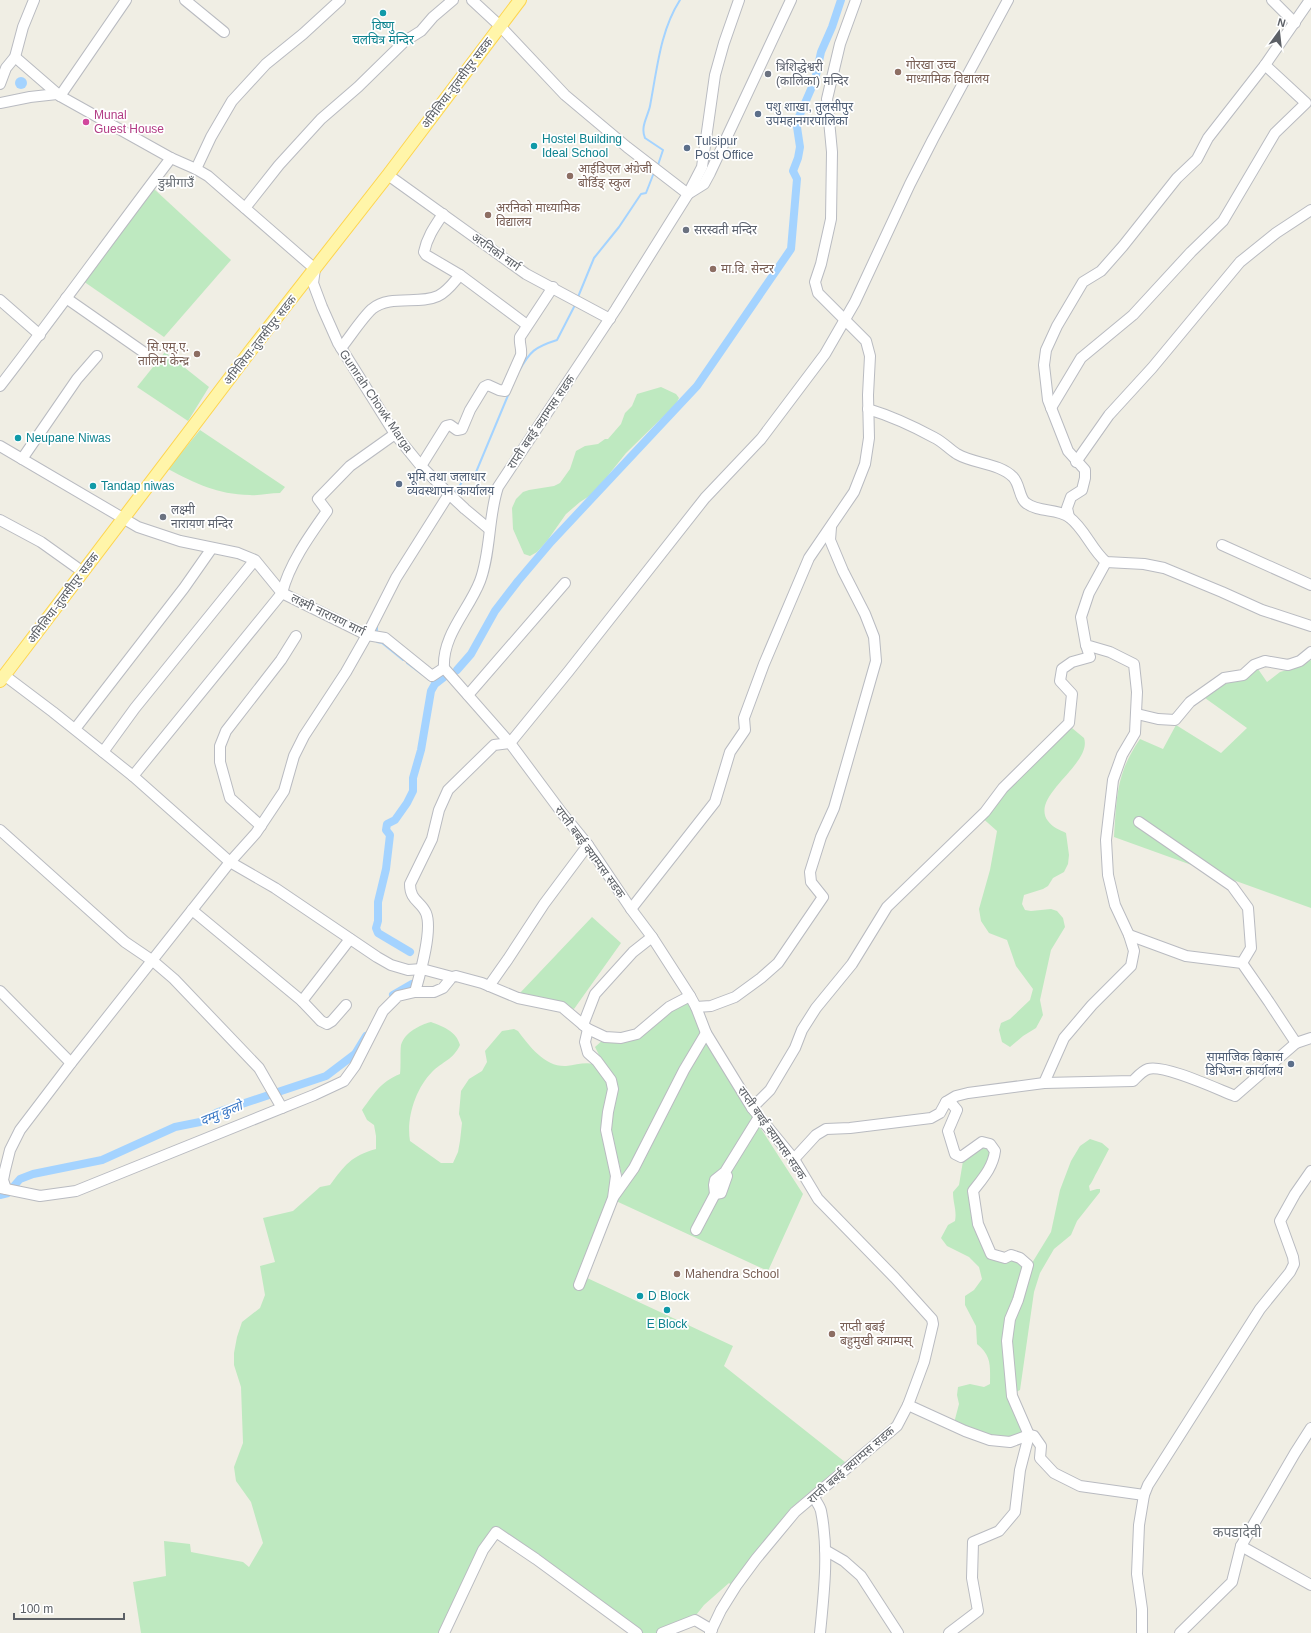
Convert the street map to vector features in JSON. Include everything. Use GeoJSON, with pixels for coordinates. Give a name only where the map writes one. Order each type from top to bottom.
{"type":"FeatureCollection","features":[{"type":"Feature","properties":{"kind":"main road","name":"अमिलिया-तुलसीपुर सडक"},"geometry":{"type":"LineString","coordinates":[[2,678],[251,350],[388,175],[520,0]]}},
{"type":"Feature","properties":{"kind":"street"},"geometry":{"type":"LineString","coordinates":[[0,84],[6,68],[15,57],[23,27],[34,0]]}},
{"type":"Feature","properties":{"kind":"street"},"geometry":{"type":"LineString","coordinates":[[58,95],[126,0]]}},
{"type":"Feature","properties":{"kind":"street"},"geometry":{"type":"LineString","coordinates":[[185,0],[224,32]]}},
{"type":"Feature","properties":{"kind":"street"},"geometry":{"type":"LineString","coordinates":[[245,208],[279,165],[331,110],[406,41],[421,31],[432,17],[453,0]]}},
{"type":"Feature","properties":{"kind":"street"},"geometry":{"type":"LineString","coordinates":[[472,0],[500,26],[565,95],[688,194],[704,184],[710,173],[791,0]]}},
{"type":"Feature","properties":{"kind":"street","name":"राप्ती बबई क्याम्पस सडक"},"geometry":{"type":"LineString","coordinates":[[711,1632],[721,1610],[756,1559],[795,1512],[897,1426],[908,1405],[927,1349],[933,1324],[932,1319],[895,1278],[818,1199],[794,1159],[752,1108],[706,1033],[690,996],[652,937],[631,909],[588,845],[562,814],[510,743],[444,668],[443,660],[448,641],[480,581],[485,563],[493,502],[498,487],[610,319],[688,194],[702,167],[715,75],[739,0]]}},
{"type":"Feature","properties":{"kind":"street"},"geometry":{"type":"LineString","coordinates":[[631,909],[715,802],[730,752],[745,730],[744,718],[764,664],[810,558],[854,492],[865,464],[869,438],[868,408],[870,356],[866,341],[818,293],[815,282],[821,264],[831,220],[832,152],[829,130],[828,99],[840,44],[856,0]]}},
{"type":"Feature","properties":{"kind":"street"},"geometry":{"type":"LineString","coordinates":[[415,992],[422,969],[428,931],[428,920],[425,911],[411,895],[410,884],[432,839],[439,810],[448,790],[494,744],[510,743],[705,498],[761,439],[825,354],[846,320],[913,178],[1008,0]]}},
{"type":"Feature","properties":{"kind":"street"},"geometry":{"type":"LineString","coordinates":[[1272,0],[1295,22]]}},
{"type":"Feature","properties":{"kind":"street"},"geometry":{"type":"LineString","coordinates":[[1069,517],[1066,508],[1071,497],[1082,490],[1085,470],[1076,462],[1068,451],[1048,400],[1044,365],[1046,350],[1067,308],[1083,282],[1101,271],[1123,246],[1177,178],[1197,159],[1208,138],[1265,65],[1310,0]]}},
{"type":"Feature","properties":{"kind":"street"},"geometry":{"type":"LineString","coordinates":[[196,169],[211,137],[232,101],[266,64],[303,34],[337,1]]}},
{"type":"Feature","properties":{"kind":"street"},"geometry":{"type":"LineString","coordinates":[[15,57],[58,95],[171,158],[208,176],[315,269]]}},
{"type":"Feature","properties":{"kind":"street"},"geometry":{"type":"LineString","coordinates":[[1051,408],[1082,358],[1133,314],[1191,252],[1223,221],[1275,133],[1306,103],[1265,65]]}},
{"type":"Feature","properties":{"kind":"street"},"geometry":{"type":"LineString","coordinates":[[0,103],[30,97],[58,95]]}},
{"type":"Feature","properties":{"kind":"street"},"geometry":{"type":"LineString","coordinates":[[0,386],[40,335],[171,158]]}},
{"type":"Feature","properties":{"kind":"street","name":"अरनिको मार्ग"},"geometry":{"type":"LineString","coordinates":[[388,175],[526,274],[553,287],[610,319]]}},
{"type":"Feature","properties":{"kind":"street"},"geometry":{"type":"LineString","coordinates":[[1076,462],[1109,415],[1152,368],[1240,262],[1276,233],[1311,210]]}},
{"type":"Feature","properties":{"kind":"street"},"geometry":{"type":"LineString","coordinates":[[443,214],[431,231],[424,252],[426,255],[460,275],[527,325]]}},
{"type":"Feature","properties":{"kind":"street","name":"Gumrah Chowk Marga"},"geometry":{"type":"LineString","coordinates":[[315,269],[314,282],[322,307],[341,348],[395,434],[421,466],[464,509],[489,528]]}},
{"type":"Feature","properties":{"kind":"street"},"geometry":{"type":"LineString","coordinates":[[341,348],[373,309],[386,303],[398,300],[419,300],[438,296],[449,288],[460,275]]}},
{"type":"Feature","properties":{"kind":"street"},"geometry":{"type":"LineString","coordinates":[[421,466],[446,426],[450,425],[457,430],[462,429],[470,410],[484,386],[488,385],[505,391],[521,355],[522,349],[519,344],[520,337],[553,287]]}},
{"type":"Feature","properties":{"kind":"street"},"geometry":{"type":"LineString","coordinates":[[66,298],[152,358]]}},
{"type":"Feature","properties":{"kind":"street"},"geometry":{"type":"LineString","coordinates":[[0,300],[40,335]]}},
{"type":"Feature","properties":{"kind":"street"},"geometry":{"type":"LineString","coordinates":[[22,459],[77,379],[97,356]]}},
{"type":"Feature","properties":{"kind":"street"},"geometry":{"type":"LineString","coordinates":[[868,408],[892,417],[936,438],[956,454],[975,462],[998,468],[1012,476],[1019,486],[1026,503],[1050,512],[1060,512],[1069,517],[1082,530],[1092,546],[1106,562],[1144,564],[1164,568],[1262,610],[1311,626]]}},
{"type":"Feature","properties":{"kind":"street"},"geometry":{"type":"LineString","coordinates":[[133,776],[282,593],[286,578],[316,526],[327,511],[318,498],[350,466],[395,434]]}},
{"type":"Feature","properties":{"kind":"street","name":"लक्ष्मी नारायण मार्ग"},"geometry":{"type":"LineString","coordinates":[[0,446],[138,527],[180,542],[238,553],[254,561],[282,593],[367,635],[385,638],[432,676],[444,668]]}},
{"type":"Feature","properties":{"kind":"street"},"geometry":{"type":"LineString","coordinates":[[449,494],[396,578],[346,672],[304,736],[294,756],[284,791],[261,826],[230,862],[20,1130],[10,1150],[3,1180],[3,1188],[19,1193],[40,1196],[76,1191],[282,1108],[344,1081],[355,1066],[383,1011],[398,996],[415,992],[434,992],[443,988],[452,977]]}},
{"type":"Feature","properties":{"kind":"street"},"geometry":{"type":"LineString","coordinates":[[0,520],[41,542],[83,572]]}},
{"type":"Feature","properties":{"kind":"street"},"geometry":{"type":"LineString","coordinates":[[696,1007],[710,1006],[735,997],[773,968],[778,963],[823,897],[811,882],[810,872],[821,837],[834,808],[876,661],[874,636],[865,614],[843,572],[830,540],[832,524]]}},
{"type":"Feature","properties":{"kind":"street"},"geometry":{"type":"LineString","coordinates":[[1222,545],[1311,585]]}},
{"type":"Feature","properties":{"kind":"street"},"geometry":{"type":"LineString","coordinates":[[74,729],[170,606],[212,548]]}},
{"type":"Feature","properties":{"kind":"street"},"geometry":{"type":"LineString","coordinates":[[102,752],[175,658],[254,561]]}},
{"type":"Feature","properties":{"kind":"street"},"geometry":{"type":"LineString","coordinates":[[752,1108],[770,1090],[795,1048],[802,1030],[816,1008],[852,964],[888,907],[985,812],[1003,788],[1069,723],[1072,694],[1060,681],[1062,668],[1072,662],[1090,657],[1086,645],[1081,617],[1089,593],[1106,562]]}},
{"type":"Feature","properties":{"kind":"street"},"geometry":{"type":"LineString","coordinates":[[468,695],[565,583]]}},
{"type":"Feature","properties":{"kind":"street"},"geometry":{"type":"LineString","coordinates":[[261,826],[230,798],[220,762],[220,746],[226,731],[281,660],[296,636]]}},
{"type":"Feature","properties":{"kind":"street"},"geometry":{"type":"LineString","coordinates":[[1044,1083],[1064,1038],[1092,1005],[1131,966],[1134,951],[1116,905],[1108,874],[1106,840],[1113,780],[1122,755],[1135,733],[1137,692],[1134,664],[1110,652],[1086,645]]}},
{"type":"Feature","properties":{"kind":"street"},"geometry":{"type":"LineString","coordinates":[[1137,714],[1158,719],[1175,720],[1190,702],[1224,678],[1244,675],[1254,665],[1265,661],[1288,665],[1300,661],[1311,652]]}},
{"type":"Feature","properties":{"kind":"street"},"geometry":{"type":"LineString","coordinates":[[2,678],[74,729],[133,776],[230,862],[275,888],[377,958],[391,965],[408,970],[422,969],[452,977],[456,976],[482,982],[518,998],[562,1007],[585,1027],[605,1037],[621,1038],[637,1034],[669,1007],[690,996]]}},
{"type":"Feature","properties":{"kind":"street"},"geometry":{"type":"LineString","coordinates":[[1140,822],[1232,886],[1248,908],[1251,948],[1242,963]]}},
{"type":"Feature","properties":{"kind":"street"},"geometry":{"type":"LineString","coordinates":[[0,830],[125,942],[153,961],[174,978],[259,1068],[275,1093],[282,1108]]}},
{"type":"Feature","properties":{"kind":"street"},"geometry":{"type":"LineString","coordinates":[[489,986],[508,960],[544,904],[588,845]]}},
{"type":"Feature","properties":{"kind":"street"},"geometry":{"type":"LineString","coordinates":[[192,910],[302,1001],[327,1024],[332,1021],[346,1004]]}},
{"type":"Feature","properties":{"kind":"street"},"geometry":{"type":"LineString","coordinates":[[1129,935],[1186,956],[1242,963],[1296,1043]]}},
{"type":"Feature","properties":{"kind":"street"},"geometry":{"type":"LineString","coordinates":[[614,1198],[616,1176],[606,1130],[613,1089],[611,1080],[597,1061],[588,1053],[585,1027],[595,994],[633,952],[652,937]]}},
{"type":"Feature","properties":{"kind":"street"},"geometry":{"type":"LineString","coordinates":[[302,1001],[350,939]]}},
{"type":"Feature","properties":{"kind":"street"},"geometry":{"type":"LineString","coordinates":[[0,992],[71,1063]]}},
{"type":"Feature","properties":{"kind":"street"},"geometry":{"type":"LineString","coordinates":[[579,1285],[614,1198],[649,1142],[684,1070],[706,1033]]}},
{"type":"Feature","properties":{"kind":"street"},"geometry":{"type":"LineString","coordinates":[[794,1159],[816,1135],[826,1129],[850,1128],[931,1118],[940,1113],[946,1102],[956,1096],[968,1093],[1044,1083],[1133,1081],[1149,1068],[1180,1074],[1234,1096],[1296,1043],[1311,1038]]}},
{"type":"Feature","properties":{"kind":"street"},"geometry":{"type":"LineString","coordinates":[[946,1102],[952,1104],[958,1110],[948,1131],[955,1154],[961,1157],[982,1142],[990,1144],[995,1151],[994,1160],[988,1172],[973,1191],[978,1224],[991,1254],[1005,1258],[1011,1254],[1020,1258],[1028,1265],[1018,1300],[1010,1319],[1007,1341],[1012,1396],[1029,1436],[1020,1470],[1016,1512],[999,1531],[973,1542],[972,1578],[978,1611],[950,1633]]}},
{"type":"Feature","properties":{"kind":"street"},"geometry":{"type":"LineString","coordinates":[[696,1230],[715,1194],[715,1180],[725,1172],[759,1117]]}},
{"type":"Feature","properties":{"kind":"street"},"geometry":{"type":"LineString","coordinates":[[1142,1633],[1142,1609],[1137,1574],[1139,1525],[1144,1495],[1152,1478],[1260,1309],[1290,1272],[1294,1264],[1293,1257],[1280,1221],[1295,1194],[1311,1171]]}},
{"type":"Feature","properties":{"kind":"street"},"geometry":{"type":"LineString","coordinates":[[908,1405],[964,1431],[990,1440],[1010,1442],[1029,1436],[1034,1436],[1041,1446],[1040,1458],[1054,1473],[1080,1486],[1144,1495]]}},
{"type":"Feature","properties":{"kind":"street"},"geometry":{"type":"LineString","coordinates":[[1180,1633],[1232,1582],[1241,1546],[1295,1453],[1311,1430]]}},
{"type":"Feature","properties":{"kind":"street"},"geometry":{"type":"LineString","coordinates":[[814,1497],[821,1510],[825,1550],[824,1590],[820,1633]]}},
{"type":"Feature","properties":{"kind":"street"},"geometry":{"type":"LineString","coordinates":[[444,1633],[483,1550],[496,1532],[536,1559],[637,1633]]}},
{"type":"Feature","properties":{"kind":"street"},"geometry":{"type":"LineString","coordinates":[[1241,1546],[1311,1585]]}},
{"type":"Feature","properties":{"kind":"street"},"geometry":{"type":"LineString","coordinates":[[825,1550],[844,1561],[861,1576],[894,1631]]}},
{"type":"Feature","properties":{"kind":"street"},"geometry":{"type":"LineString","coordinates":[[662,1633],[695,1620],[711,1632]]}},
{"type":"Feature","properties":{"kind":"green space"},"geometry":{"type":"Polygon","coordinates":[[[154,189],[231,260],[164,337],[83,281],[154,189]]]}},
{"type":"Feature","properties":{"kind":"green space"},"geometry":{"type":"Polygon","coordinates":[[[165,352],[209,387],[188,421],[137,387],[165,352]]]}},
{"type":"Feature","properties":{"kind":"green space"},"geometry":{"type":"Polygon","coordinates":[[[661,387],[676,394],[679,398],[676,404],[626,453],[594,493],[566,514],[547,541],[537,552],[530,556],[524,554],[513,529],[512,508],[516,499],[523,492],[554,486],[560,483],[570,469],[576,451],[585,446],[598,444],[605,439],[608,439],[621,424],[625,413],[632,406],[637,394],[661,387]]]}},
{"type":"Feature","properties":{"kind":"green space"},"geometry":{"type":"Polygon","coordinates":[[[200,430],[285,487],[280,493],[253,495],[227,493],[198,484],[168,469],[200,430]]]}},
{"type":"Feature","properties":{"kind":"green space"},"geometry":{"type":"Polygon","coordinates":[[[1311,660],[1311,908],[1114,837],[1119,786],[1126,763],[1140,739],[1163,749],[1176,725],[1221,753],[1247,728],[1205,698],[1215,688],[1250,674],[1258,669],[1267,682],[1280,672],[1297,667],[1311,660]]]}},
{"type":"Feature","properties":{"kind":"green space"},"geometry":{"type":"Polygon","coordinates":[[[1072,728],[1084,738],[1084,748],[1080,758],[1053,791],[1047,801],[1044,811],[1050,823],[1066,833],[1069,855],[1068,864],[1064,872],[1053,878],[1048,886],[1024,895],[1022,904],[1025,910],[1031,911],[1051,909],[1057,911],[1063,918],[1065,927],[1051,950],[1040,1000],[1043,1015],[1036,1028],[1023,1036],[1010,1047],[1002,1042],[999,1030],[1001,1023],[1010,1019],[1030,1000],[1033,989],[1016,966],[1007,940],[989,933],[981,921],[979,909],[990,870],[997,831],[979,815],[1065,729],[1072,728]]]}},
{"type":"Feature","properties":{"kind":"green space"},"geometry":{"type":"Polygon","coordinates":[[[592,917],[621,943],[574,1009],[556,1001],[520,993],[592,917]]]}},
{"type":"Feature","properties":{"kind":"green space"},"geometry":{"type":"Polygon","coordinates":[[[688,1000],[707,1045],[803,1194],[768,1271],[616,1201],[585,1277],[733,1346],[724,1366],[845,1462],[791,1508],[733,1586],[729,1583],[704,1605],[685,1629],[673,1633],[635,1633],[490,1531],[441,1633],[141,1633],[133,1582],[166,1576],[164,1541],[190,1544],[191,1552],[243,1562],[249,1567],[263,1543],[251,1502],[236,1481],[234,1467],[243,1443],[241,1387],[234,1365],[234,1353],[242,1322],[260,1308],[265,1295],[260,1266],[275,1262],[263,1218],[293,1211],[320,1187],[330,1185],[354,1158],[376,1149],[374,1125],[367,1120],[362,1110],[382,1085],[400,1074],[401,1045],[406,1036],[418,1027],[431,1022],[445,1028],[456,1036],[460,1045],[448,1060],[436,1068],[426,1079],[417,1095],[411,1113],[409,1132],[410,1141],[441,1163],[453,1163],[458,1152],[462,1123],[459,1114],[461,1091],[469,1079],[482,1071],[487,1062],[485,1051],[502,1031],[514,1029],[518,1031],[539,1055],[551,1063],[566,1066],[583,1063],[594,1064],[611,1088],[606,1112],[613,1176],[610,1197],[626,1175],[622,1175],[610,1130],[616,1086],[614,1075],[603,1063],[595,1047],[604,1039],[613,1039],[661,1019],[688,1000]]]}},
{"type":"Feature","properties":{"kind":"green space"},"geometry":{"type":"Polygon","coordinates":[[[1090,1139],[1102,1143],[1109,1149],[1089,1186],[1090,1191],[1100,1189],[1100,1192],[1077,1221],[1071,1235],[1054,1249],[1040,1273],[1034,1292],[1020,1390],[1010,1395],[1025,1433],[1007,1438],[990,1436],[954,1423],[959,1404],[957,1395],[958,1387],[970,1384],[984,1387],[990,1384],[990,1367],[988,1357],[982,1348],[977,1344],[976,1326],[965,1305],[965,1296],[974,1290],[982,1279],[979,1267],[969,1257],[947,1246],[941,1238],[948,1225],[955,1221],[956,1214],[953,1192],[959,1185],[963,1161],[982,1147],[989,1145],[992,1159],[972,1186],[990,1255],[1032,1263],[1051,1232],[1060,1190],[1071,1161],[1080,1146],[1090,1139]]]}},
{"type":"Feature","properties":{"kind":"water"},"geometry":{"type":"Polygon","coordinates":[[[19,77],[23,77],[27,83],[23,89],[19,89],[15,85],[15,81],[19,77]]]}},
{"type":"Feature","properties":{"kind":"waterway"},"geometry":{"type":"LineString","coordinates":[[658,165],[663,150],[645,138],[643,130],[650,106],[660,51],[673,12],[680,0]]}},
{"type":"Feature","properties":{"kind":"waterway"},"geometry":{"type":"LineString","coordinates":[[457,670],[471,654],[495,611],[518,581],[551,542],[697,386],[791,249],[797,179],[793,171],[800,147],[797,127],[798,119],[815,80],[821,52],[832,27],[841,0]]}},
{"type":"Feature","properties":{"kind":"waterway"},"geometry":{"type":"LineString","coordinates":[[578,297],[594,258],[619,227],[641,194],[646,193],[653,175]]}},
{"type":"Feature","properties":{"kind":"waterway"},"geometry":{"type":"LineString","coordinates":[[519,371],[530,354],[543,345],[557,340],[575,305]]}},
{"type":"Feature","properties":{"kind":"waterway"},"geometry":{"type":"LineString","coordinates":[[454,494],[464,479],[474,477],[509,393]]}},
{"type":"Feature","properties":{"kind":"waterway"},"geometry":{"type":"LineString","coordinates":[[377,624],[377,631]]}},
{"type":"Feature","properties":{"kind":"waterway"},"geometry":{"type":"LineString","coordinates":[[377,642],[382,643],[403,660]]}},
{"type":"Feature","properties":{"kind":"waterway"},"geometry":{"type":"LineString","coordinates":[[407,663],[423,675]]}},
{"type":"Feature","properties":{"kind":"waterway"},"geometry":{"type":"LineString","coordinates":[[410,952],[378,933],[376,928],[378,921],[378,902],[386,869],[390,835],[386,830],[387,824],[395,820],[407,803],[413,791],[413,778],[421,750],[431,691],[435,684],[444,677]]}},
{"type":"Feature","properties":{"kind":"waterway"},"geometry":{"type":"LineString","coordinates":[[428,679],[435,684]]}},
{"type":"Feature","properties":{"kind":"waterway","name":"दम्मु कुलो"},"geometry":{"type":"LineString","coordinates":[[393,995],[412,984]]}},
{"type":"Feature","properties":{"kind":"waterway","name":"दम्मु कुलो"},"geometry":{"type":"LineString","coordinates":[[0,1195],[8,1193],[20,1179],[33,1174],[102,1160],[175,1127],[200,1122],[218,1112],[326,1076],[355,1054],[366,1036]]}},
{"type":"Feature","properties":{"kind":"place","name":"विष्णु चलचित्र मन्दिर"},"geometry":{"type":"Point","coordinates":[383,13]}},
{"type":"Feature","properties":{"kind":"place","name":"गोरखा उच्च माध्यामिक विद्यालय"},"geometry":{"type":"Point","coordinates":[898,72]}},
{"type":"Feature","properties":{"kind":"place","name":"त्रिशिद्धेश्वरी (कालिका) मन्दिर"},"geometry":{"type":"Point","coordinates":[768,74]}},
{"type":"Feature","properties":{"kind":"place","name":"पशु शाखा, तुलसीपुर उपमहानगरपालिका"},"geometry":{"type":"Point","coordinates":[758,114]}},
{"type":"Feature","properties":{"kind":"place","name":"Munal Guest House"},"geometry":{"type":"Point","coordinates":[86,122]}},
{"type":"Feature","properties":{"kind":"place","name":"Hostel Building Ideal School"},"geometry":{"type":"Point","coordinates":[534,146]}},
{"type":"Feature","properties":{"kind":"place","name":"Tulsipur Post Office"},"geometry":{"type":"Point","coordinates":[687,148]}},
{"type":"Feature","properties":{"kind":"place","name":"आईडिएल अंग्रेजी बोर्डिङ् स्कुल"},"geometry":{"type":"Point","coordinates":[570,176]}},
{"type":"Feature","properties":{"kind":"place","name":"अरनिको माध्यामिक विद्यालय"},"geometry":{"type":"Point","coordinates":[488,215]}},
{"type":"Feature","properties":{"kind":"place","name":"सरस्वती मन्दिर"},"geometry":{"type":"Point","coordinates":[686,230]}},
{"type":"Feature","properties":{"kind":"place","name":"मा.वि. सेन्टर"},"geometry":{"type":"Point","coordinates":[713,269]}},
{"type":"Feature","properties":{"kind":"place","name":"सि.एम्.ए. तालिम केन्द्र"},"geometry":{"type":"Point","coordinates":[197,354]}},
{"type":"Feature","properties":{"kind":"place","name":"Neupane Niwas"},"geometry":{"type":"Point","coordinates":[18,438]}},
{"type":"Feature","properties":{"kind":"place","name":"भूमि तथा जलाधार व्यवस्थापन कार्यालय"},"geometry":{"type":"Point","coordinates":[399,484]}},
{"type":"Feature","properties":{"kind":"place","name":"Tandap niwas"},"geometry":{"type":"Point","coordinates":[93,486]}},
{"type":"Feature","properties":{"kind":"place","name":"लक्ष्मी नारायण मन्दिर"},"geometry":{"type":"Point","coordinates":[163,517]}},
{"type":"Feature","properties":{"kind":"place","name":"सामाजिक बिकास डिभिजन कार्यालय"},"geometry":{"type":"Point","coordinates":[1291,1064]}},
{"type":"Feature","properties":{"kind":"place","name":"Mahendra School"},"geometry":{"type":"Point","coordinates":[677,1274]}},
{"type":"Feature","properties":{"kind":"place","name":"D Block"},"geometry":{"type":"Point","coordinates":[640,1296]}},
{"type":"Feature","properties":{"kind":"place","name":"E Block"},"geometry":{"type":"Point","coordinates":[667,1310]}},
{"type":"Feature","properties":{"kind":"place","name":"राप्ती बबई बहुमुखी क्याम्पस्"},"geometry":{"type":"Point","coordinates":[832,1334]}},
{"type":"Feature","properties":{"kind":"district","name":"डुम्रीगाउँ"},"geometry":{"type":"Point","coordinates":[176,182]}},
{"type":"Feature","properties":{"kind":"district","name":"कपडादेवी"},"geometry":{"type":"Point","coordinates":[1237,1532]}}]}
